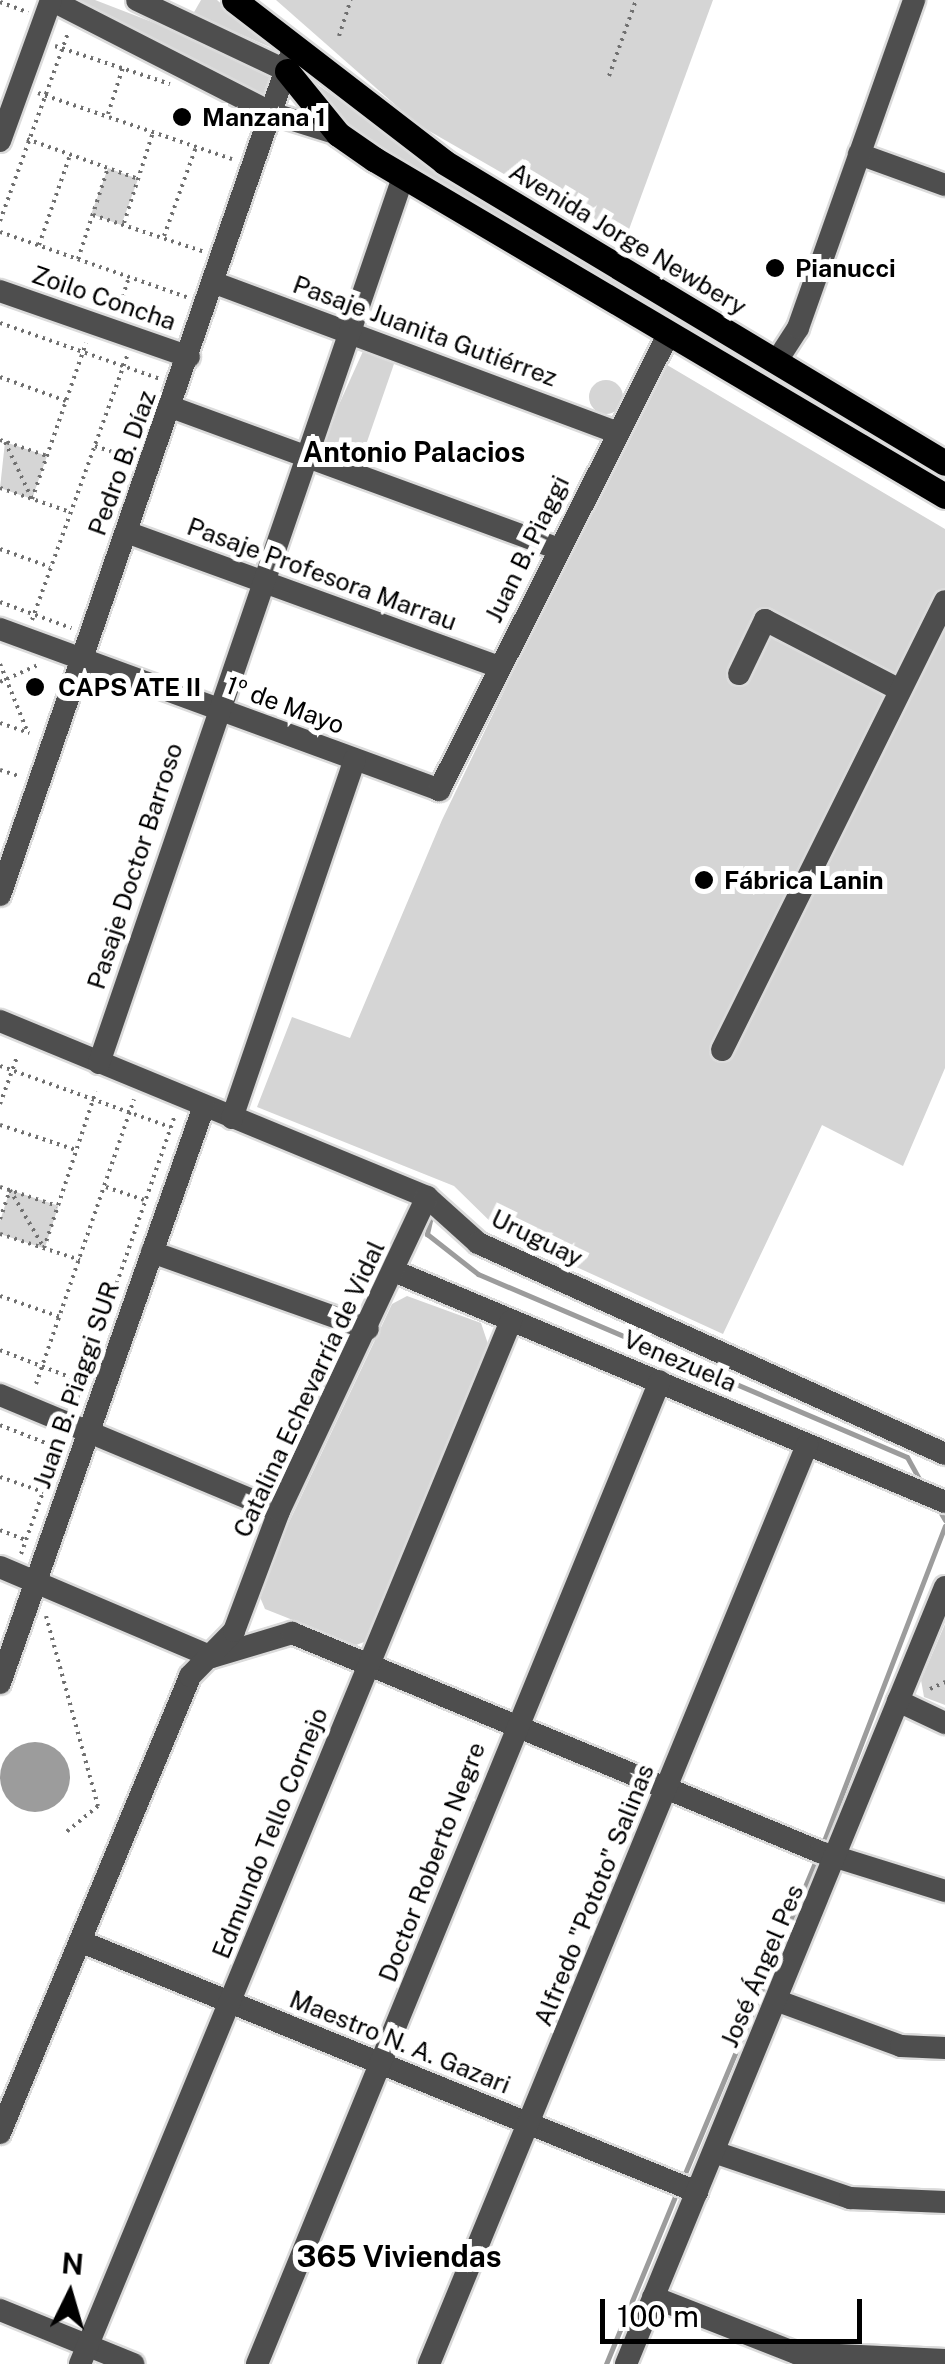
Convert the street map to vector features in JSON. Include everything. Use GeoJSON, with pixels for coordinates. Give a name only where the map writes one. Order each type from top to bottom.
{"type":"FeatureCollection","features":[{"type":"Feature","properties":{"kind":"main road"},"geometry":{"type":"LineString","coordinates":[[234,0],[290,60],[338,134],[403,177],[945,496]]}},
{"type":"Feature","properties":{"kind":"main road","name":"Avenida Jorge Newbery"},"geometry":{"type":"LineString","coordinates":[[290,60],[444,162],[945,463]]}},
{"type":"Feature","properties":{"kind":"street"},"geometry":{"type":"LineString","coordinates":[[137,0],[290,60]]}},
{"type":"Feature","properties":{"kind":"street"},"geometry":{"type":"LineString","coordinates":[[776,362],[798,328],[914,0]]}},
{"type":"Feature","properties":{"kind":"street"},"geometry":{"type":"LineString","coordinates":[[2,136],[46,15],[274,114],[338,134]]}},
{"type":"Feature","properties":{"kind":"street","name":"Pedro B. Díaz"},"geometry":{"type":"LineString","coordinates":[[0,895],[290,60]]}},
{"type":"Feature","properties":{"kind":"street"},"geometry":{"type":"LineString","coordinates":[[859,154],[945,185]]}},
{"type":"Feature","properties":{"kind":"street","name":"Pasaje Doctor Barroso"},"geometry":{"type":"LineString","coordinates":[[99,1063],[258,580],[403,177]]}},
{"type":"Feature","properties":{"kind":"street","name":"Zoilo Concha"},"geometry":{"type":"LineString","coordinates":[[0,291],[189,357]]}},
{"type":"Feature","properties":{"kind":"street","name":"Pasaje Juanita Gutiérrez"},"geometry":{"type":"LineString","coordinates":[[211,294],[349,332],[615,432]]}},
{"type":"Feature","properties":{"kind":"street","name":"Juan B. Piaggi"},"geometry":{"type":"LineString","coordinates":[[439,790],[615,432],[668,335]]}},
{"type":"Feature","properties":{"kind":"street"},"geometry":{"type":"LineString","coordinates":[[175,396],[304,456],[558,549]]}},
{"type":"Feature","properties":{"kind":"street","name":"Pasaje Profesora Marrau"},"geometry":{"type":"LineString","coordinates":[[126,532],[500,667]]}},
{"type":"Feature","properties":{"kind":"street"},"geometry":{"type":"LineString","coordinates":[[722,1050],[945,601]]}},
{"type":"Feature","properties":{"kind":"street"},"geometry":{"type":"LineString","coordinates":[[739,674],[764,620],[900,690]]}},
{"type":"Feature","properties":{"kind":"street","name":"1º de Mayo"},"geometry":{"type":"LineString","coordinates":[[0,629],[439,790]]}},
{"type":"Feature","properties":{"kind":"street"},"geometry":{"type":"LineString","coordinates":[[232,1118],[355,759]]}},
{"type":"Feature","properties":{"kind":"street","name":"Uruguay"},"geometry":{"type":"LineString","coordinates":[[0,1020],[427,1196],[478,1243],[945,1454]]}},
{"type":"Feature","properties":{"kind":"street","name":"Juan B. Piaggi SUR"},"geometry":{"type":"LineString","coordinates":[[0,1683],[17,1575],[37,1544],[78,1429],[152,1252],[156,1204],[194,1135],[204,1106]]}},
{"type":"Feature","properties":{"kind":"street","name":"Catalina Echevarría de Vidal"},"geometry":{"type":"LineString","coordinates":[[82,1942],[190,1676],[234,1631],[279,1511],[368,1329],[427,1196]]}},
{"type":"Feature","properties":{"kind":"street"},"geometry":{"type":"LineString","coordinates":[[152,1252],[368,1329]]}},
{"type":"Feature","properties":{"kind":"street","name":"Venezuela"},"geometry":{"type":"LineString","coordinates":[[394,1270],[945,1502]]}},
{"type":"Feature","properties":{"kind":"street","name":"Edmundo Tello Cornejo"},"geometry":{"type":"LineString","coordinates":[[84,2355],[510,1321]]}},
{"type":"Feature","properties":{"kind":"street","name":"Doctor Roberto Negre"},"geometry":{"type":"LineString","coordinates":[[257,2364],[382,2066],[516,1722],[660,1381]]}},
{"type":"Feature","properties":{"kind":"street"},"geometry":{"type":"LineString","coordinates":[[0,1395],[279,1511]]}},
{"type":"Feature","properties":{"kind":"street","name":"Alfredo \"Pototo\" Salinas"},"geometry":{"type":"LineString","coordinates":[[429,2364],[807,1445]]}},
{"type":"Feature","properties":{"kind":"street"},"geometry":{"type":"LineString","coordinates":[[17,1575],[212,1657],[292,1633],[838,1855],[945,1892]]}},
{"type":"Feature","properties":{"kind":"street","name":"José Ángel Pes"},"geometry":{"type":"LineString","coordinates":[[626,2364],[945,1587]]}},
{"type":"Feature","properties":{"kind":"street"},"geometry":{"type":"LineString","coordinates":[[898,1701],[945,1722]]}},
{"type":"Feature","properties":{"kind":"street"},"geometry":{"type":"LineString","coordinates":[[0,2133],[82,1942]]}},
{"type":"Feature","properties":{"kind":"street","name":"Maestro N. A. Gazari"},"geometry":{"type":"LineString","coordinates":[[82,1942],[697,2192]]}},
{"type":"Feature","properties":{"kind":"street"},"geometry":{"type":"LineString","coordinates":[[778,2001],[901,2046],[945,2048]]}},
{"type":"Feature","properties":{"kind":"street"},"geometry":{"type":"LineString","coordinates":[[714,2152],[850,2198],[945,2202]]}},
{"type":"Feature","properties":{"kind":"street"},"geometry":{"type":"LineString","coordinates":[[653,2297],[796,2353],[945,2360]]}},
{"type":"Feature","properties":{"kind":"street"},"geometry":{"type":"LineString","coordinates":[[0,2310],[84,2355],[133,2364]]}},
{"type":"Feature","properties":{"kind":"path"},"geometry":{"type":"LineString","coordinates":[[339,36],[351,0]]}},
{"type":"Feature","properties":{"kind":"path"},"geometry":{"type":"LineString","coordinates":[[610,76],[636,0]]}},
{"type":"Feature","properties":{"kind":"path"},"geometry":{"type":"LineString","coordinates":[[0,2],[46,15],[123,68],[177,87]]}},
{"type":"Feature","properties":{"kind":"path"},"geometry":{"type":"LineString","coordinates":[[0,221],[70,29]]}},
{"type":"Feature","properties":{"kind":"path"},"geometry":{"type":"LineString","coordinates":[[107,116],[126,57]]}},
{"type":"Feature","properties":{"kind":"path"},"geometry":{"type":"LineString","coordinates":[[20,87],[256,167]]}},
{"type":"Feature","properties":{"kind":"path"},"geometry":{"type":"LineString","coordinates":[[123,224],[153,132]]}},
{"type":"Feature","properties":{"kind":"path"},"geometry":{"type":"LineString","coordinates":[[2,136],[29,140],[138,178]]}},
{"type":"Feature","properties":{"kind":"path"},"geometry":{"type":"LineString","coordinates":[[164,237],[196,147]]}},
{"type":"Feature","properties":{"kind":"path"},"geometry":{"type":"LineString","coordinates":[[39,245],[71,155]]}},
{"type":"Feature","properties":{"kind":"path"},"geometry":{"type":"LineString","coordinates":[[78,258],[108,168]]}},
{"type":"Feature","properties":{"kind":"path"},"geometry":{"type":"LineString","coordinates":[[94,215],[224,258]]}},
{"type":"Feature","properties":{"kind":"path"},"geometry":{"type":"LineString","coordinates":[[0,232],[129,277],[211,294]]}},
{"type":"Feature","properties":{"kind":"path"},"geometry":{"type":"LineString","coordinates":[[111,330],[129,277]]}},
{"type":"Feature","properties":{"kind":"path"},"geometry":{"type":"LineString","coordinates":[[0,323],[124,366],[175,396]]}},
{"type":"Feature","properties":{"kind":"path"},"geometry":{"type":"LineString","coordinates":[[25,638],[134,338]]}},
{"type":"Feature","properties":{"kind":"path"},"geometry":{"type":"LineString","coordinates":[[32,499],[86,343]]}},
{"type":"Feature","properties":{"kind":"path"},"geometry":{"type":"LineString","coordinates":[[0,378],[66,401]]}},
{"type":"Feature","properties":{"kind":"path"},"geometry":{"type":"LineString","coordinates":[[2,441],[47,456]]}},
{"type":"Feature","properties":{"kind":"path"},"geometry":{"type":"LineString","coordinates":[[0,454],[2,441]]}},
{"type":"Feature","properties":{"kind":"path"},"geometry":{"type":"LineString","coordinates":[[2,441],[32,499]]}},
{"type":"Feature","properties":{"kind":"path"},"geometry":{"type":"LineString","coordinates":[[95,446],[150,466]]}},
{"type":"Feature","properties":{"kind":"path"},"geometry":{"type":"LineString","coordinates":[[0,488],[70,512]]}},
{"type":"Feature","properties":{"kind":"path"},"geometry":{"type":"LineString","coordinates":[[0,549],[50,567]]}},
{"type":"Feature","properties":{"kind":"path"},"geometry":{"type":"LineString","coordinates":[[0,602],[89,634]]}},
{"type":"Feature","properties":{"kind":"path"},"geometry":{"type":"LineString","coordinates":[[0,682],[44,662],[50,673]]}},
{"type":"Feature","properties":{"kind":"path"},"geometry":{"type":"LineString","coordinates":[[0,664],[28,733]]}},
{"type":"Feature","properties":{"kind":"path"},"geometry":{"type":"LineString","coordinates":[[0,723],[52,741]]}},
{"type":"Feature","properties":{"kind":"path"},"geometry":{"type":"LineString","coordinates":[[0,1104],[17,1057]]}},
{"type":"Feature","properties":{"kind":"path"},"geometry":{"type":"LineString","coordinates":[[0,1066],[194,1135]]}},
{"type":"Feature","properties":{"kind":"path"},"geometry":{"type":"LineString","coordinates":[[36,1384],[140,1080]]}},
{"type":"Feature","properties":{"kind":"path"},"geometry":{"type":"LineString","coordinates":[[44,1248],[96,1091]]}},
{"type":"Feature","properties":{"kind":"path"},"geometry":{"type":"LineString","coordinates":[[0,1125],[76,1150]]}},
{"type":"Feature","properties":{"kind":"path"},"geometry":{"type":"LineString","coordinates":[[0,1350],[83,1382],[156,1204],[170,1128]]}},
{"type":"Feature","properties":{"kind":"path"},"geometry":{"type":"LineString","coordinates":[[106,1187],[156,1204]]}},
{"type":"Feature","properties":{"kind":"path"},"geometry":{"type":"LineString","coordinates":[[0,1188],[58,1206]]}},
{"type":"Feature","properties":{"kind":"path"},"geometry":{"type":"LineString","coordinates":[[0,1219],[10,1190],[44,1248]]}},
{"type":"Feature","properties":{"kind":"path"},"geometry":{"type":"LineString","coordinates":[[0,1234],[80,1260]]}},
{"type":"Feature","properties":{"kind":"path"},"geometry":{"type":"LineString","coordinates":[[0,1296],[60,1317]]}},
{"type":"Feature","properties":{"kind":"path"},"geometry":{"type":"LineString","coordinates":[[0,1425],[69,1452]]}},
{"type":"Feature","properties":{"kind":"path"},"geometry":{"type":"LineString","coordinates":[[65,1833],[98,1806],[17,1575],[37,1544],[78,1429]]}},
{"type":"Feature","properties":{"kind":"path"},"geometry":{"type":"LineString","coordinates":[[0,1477],[54,1496]]}},
{"type":"Feature","properties":{"kind":"path"},"geometry":{"type":"LineString","coordinates":[[0,1530],[37,1544]]}},
{"type":"Feature","properties":{"kind":"path"},"geometry":{"type":"LineString","coordinates":[[930,1689],[934,1670]]}},
{"type":"Feature","properties":{"kind":"path"},"geometry":{"type":"LineString","coordinates":[[930,1689],[945,1682]]}},
{"type":"Feature","properties":{"kind":"path"},"geometry":{"type":"LineString","coordinates":[[930,1689],[945,1700]]}},
{"type":"Feature","properties":{"kind":"shaded area"},"geometry":{"type":"Polygon","coordinates":[[[73,0],[95,0],[256,62],[274,81],[266,99],[73,0]]]}},
{"type":"Feature","properties":{"kind":"shaded area"},"geometry":{"type":"Polygon","coordinates":[[[201,0],[217,0],[270,47],[193,14],[201,0]]]}},
{"type":"Feature","properties":{"kind":"shaded area"},"geometry":{"type":"Polygon","coordinates":[[[276,0],[713,0],[624,243],[417,124],[276,0]]]}},
{"type":"Feature","properties":{"kind":"shaded area"},"geometry":{"type":"Polygon","coordinates":[[[304,75],[481,200],[945,471],[945,489],[367,149],[304,75]]]}},
{"type":"Feature","properties":{"kind":"shaded area"},"geometry":{"type":"Polygon","coordinates":[[[108,168],[138,179],[121,225],[91,214],[108,168]]]}},
{"type":"Feature","properties":{"kind":"shaded area"},"geometry":{"type":"Polygon","coordinates":[[[364,349],[395,361],[360,462],[323,440],[364,349]]]}},
{"type":"Feature","properties":{"kind":"shaded area"},"geometry":{"type":"Polygon","coordinates":[[[662,362],[945,529],[945,1068],[903,1166],[822,1125],[723,1334],[502,1233],[454,1186],[257,1107],[292,1017],[350,1038],[442,820],[662,362]]]}},
{"type":"Feature","properties":{"kind":"shaded area"},"geometry":{"type":"Polygon","coordinates":[[[606,380],[618,385],[623,397],[618,409],[606,414],[594,409],[589,397],[594,385],[606,380]]]}},
{"type":"Feature","properties":{"kind":"shaded area"},"geometry":{"type":"Polygon","coordinates":[[[5,442],[47,456],[32,499],[0,488],[5,442]]]}},
{"type":"Feature","properties":{"kind":"shaded area"},"geometry":{"type":"Polygon","coordinates":[[[10,1190],[59,1206],[45,1249],[0,1234],[10,1190]]]}},
{"type":"Feature","properties":{"kind":"shaded area"},"geometry":{"type":"Polygon","coordinates":[[[407,1296],[481,1323],[488,1344],[367,1641],[356,1645],[265,1609],[257,1590],[392,1304],[407,1296]]]}},
{"type":"Feature","properties":{"kind":"shaded area"},"geometry":{"type":"Polygon","coordinates":[[[945,1624],[945,1705],[924,1697],[921,1680],[945,1624]]]}},
{"type":"Feature","properties":{"kind":"shaded area"},"geometry":{"type":"Polygon","coordinates":[[[35,1742],[60,1752],[70,1777],[60,1802],[35,1812],[10,1802],[0,1777],[10,1752],[35,1742]]]}},
{"type":"Feature","properties":{"kind":"waterway"},"geometry":{"type":"LineString","coordinates":[[432,1212],[427,1234],[478,1274],[907,1457],[921,1482]]}},
{"type":"Feature","properties":{"kind":"waterway"},"geometry":{"type":"LineString","coordinates":[[938,1508],[945,1520]]}},
{"type":"Feature","properties":{"kind":"waterway"},"geometry":{"type":"LineString","coordinates":[[822,1846],[945,1526]]}},
{"type":"Feature","properties":{"kind":"waterway"},"geometry":{"type":"LineString","coordinates":[[683,2178],[816,1860]]}},
{"type":"Feature","properties":{"kind":"waterway"},"geometry":{"type":"LineString","coordinates":[[606,2364],[677,2192]]}},
{"type":"Feature","properties":{"kind":"place","name":"Manzana 1"},"geometry":{"type":"Point","coordinates":[182,117]}},
{"type":"Feature","properties":{"kind":"place","name":"Pianucci"},"geometry":{"type":"Point","coordinates":[775,268]}},
{"type":"Feature","properties":{"kind":"place","name":"CAPS ATE II"},"geometry":{"type":"Point","coordinates":[35,687]}},
{"type":"Feature","properties":{"kind":"place","name":"Fábrica Lanin"},"geometry":{"type":"Point","coordinates":[704,880]}},
{"type":"Feature","properties":{"kind":"district","name":"Antonio Palacios"},"geometry":{"type":"Point","coordinates":[414,452]}},
{"type":"Feature","properties":{"kind":"district","name":"365 Viviendas"},"geometry":{"type":"Point","coordinates":[399,2256]}}]}
